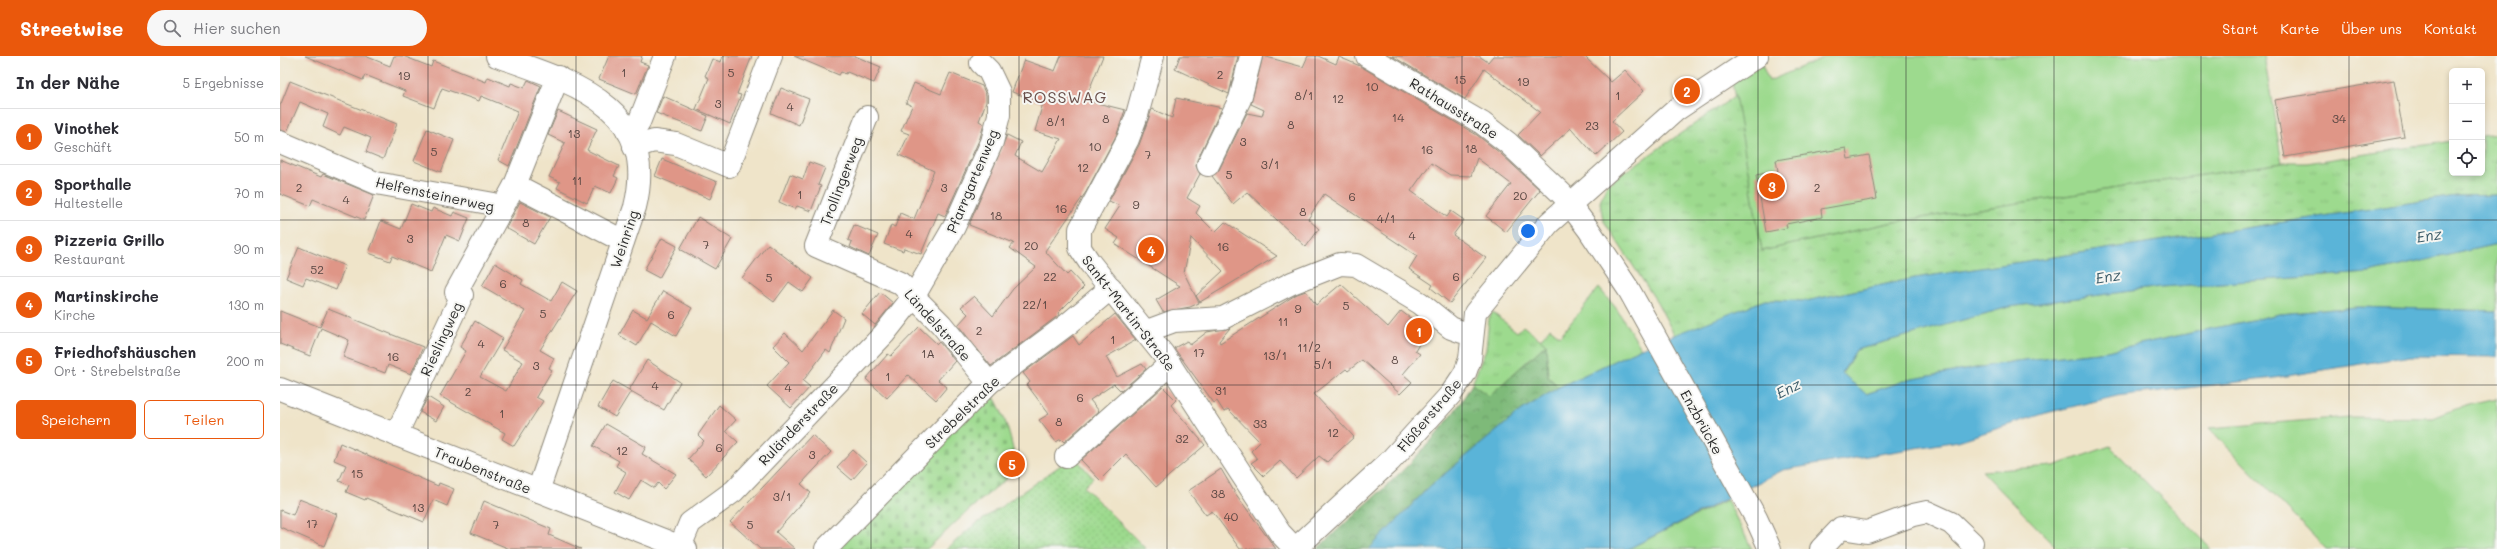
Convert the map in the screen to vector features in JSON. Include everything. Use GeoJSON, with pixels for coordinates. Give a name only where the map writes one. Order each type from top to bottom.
{"type":"FeatureCollection","features":[{"type":"Feature","properties":{"kind":"street","name":"Weinring"},"geometry":{"type":"LineString","coordinates":[[497,56],[558,77],[599,98],[618,117],[630,138],[639,165],[639,188],[635,206],[538,491]]}},
{"type":"Feature","properties":{"kind":"street"},"geometry":{"type":"LineString","coordinates":[[665,56],[638,125],[630,138],[676,144],[729,166],[771,56]]}},
{"type":"Feature","properties":{"kind":"street","name":"Sankt-Martin-Straße"},"geometry":{"type":"LineString","coordinates":[[1152,56],[1138,115],[1128,139],[1083,222],[1079,236],[1082,252],[1147,331],[1280,533],[1295,549]]}},
{"type":"Feature","properties":{"kind":"street"},"geometry":{"type":"LineString","coordinates":[[1208,165],[1240,99],[1251,56]]}},
{"type":"Feature","properties":{"kind":"street","name":"Rathausstraße"},"geometry":{"type":"LineString","coordinates":[[1367,56],[1482,123],[1508,143],[1570,203],[1611,261],[1649,325]]}},
{"type":"Feature","properties":{"kind":"street","name":"Flößerstraße"},"geometry":{"type":"LineString","coordinates":[[1295,549],[1390,461],[1441,406],[1465,373],[1472,348],[1473,317],[1478,308],[1549,223],[1676,110],[1747,58]]}},
{"type":"Feature","properties":{"kind":"street","name":"Pfarrgartenweg"},"geometry":{"type":"LineString","coordinates":[[914,296],[954,226],[994,135],[1000,115],[999,92],[989,72],[981,64]]}},
{"type":"Feature","properties":{"kind":"street","name":"Rieslingweg"},"geometry":{"type":"LineString","coordinates":[[396,435],[462,295],[456,292],[515,185],[558,77]]}},
{"type":"Feature","properties":{"kind":"street","name":"Trollingerweg"},"geometry":{"type":"LineString","coordinates":[[816,246],[867,117]]}},
{"type":"Feature","properties":{"kind":"street","name":"Helfensteinerweg"},"geometry":{"type":"LineString","coordinates":[[280,142],[376,183],[494,204],[502,208]]}},
{"type":"Feature","properties":{"kind":"street"},"geometry":{"type":"LineString","coordinates":[[515,185],[623,241]]}},
{"type":"Feature","properties":{"kind":"street","name":"Ländelstraße"},"geometry":{"type":"LineString","coordinates":[[816,246],[895,280],[914,296],[941,324],[989,383]]}},
{"type":"Feature","properties":{"kind":"street"},"geometry":{"type":"LineString","coordinates":[[1147,331],[1174,321],[1223,318],[1292,283],[1340,264],[1348,264],[1356,265],[1420,303],[1451,328],[1462,332],[1472,332]]}},
{"type":"Feature","properties":{"kind":"street","name":"Strebelstraße"},"geometry":{"type":"LineString","coordinates":[[826,549],[989,383],[1068,324],[1111,288]]}},
{"type":"Feature","properties":{"kind":"street","name":"Ruländerstraße"},"geometry":{"type":"LineString","coordinates":[[683,548],[690,523],[734,491],[884,334],[914,296]]}},
{"type":"Feature","properties":{"kind":"street","name":"Enzbrücke"},"geometry":{"type":"LineString","coordinates":[[1649,325],[1756,518],[1770,549]]}},
{"type":"Feature","properties":{"kind":"street"},"geometry":{"type":"LineString","coordinates":[[1066,457],[1170,364]]}},
{"type":"Feature","properties":{"kind":"street","name":"Traubenstraße"},"geometry":{"type":"LineString","coordinates":[[280,389],[538,491],[646,542],[683,548]]}},
{"type":"Feature","properties":{"kind":"street"},"geometry":{"type":"LineString","coordinates":[[1822,549],[1841,528],[1867,532],[1913,515],[1927,512],[1952,524],[1972,543]]}},
{"type":"Feature","properties":{"kind":"green space"},"geometry":{"type":"Polygon","coordinates":[[[1827,56],[2264,56],[2282,163],[1894,222],[1762,251],[1732,82],[1762,65],[1769,81],[1827,56]]]}},
{"type":"Feature","properties":{"kind":"green space"},"geometry":{"type":"Polygon","coordinates":[[[1735,96],[1762,251],[1894,222],[2282,163],[2307,163],[2449,141],[2449,176],[2485,176],[2485,136],[2497,134],[2497,195],[2456,196],[1915,278],[1806,301],[1765,300],[1675,336],[1657,302],[1603,220],[1600,202],[1606,186],[1735,96]]]}},
{"type":"Feature","properties":{"kind":"green space"},"geometry":{"type":"Polygon","coordinates":[[[2497,244],[2497,311],[2357,307],[2280,314],[2107,351],[2016,361],[1907,380],[1866,394],[1842,374],[1856,350],[2009,307],[2161,287],[2369,273],[2497,244]]]}},
{"type":"Feature","properties":{"kind":"green space"},"geometry":{"type":"Polygon","coordinates":[[[1599,288],[1616,308],[1641,348],[1559,387],[1548,377],[1546,344],[1540,340],[1550,328],[1560,336],[1599,288]]]}},
{"type":"Feature","properties":{"kind":"green space"},"geometry":{"type":"Polygon","coordinates":[[[1492,312],[1517,332],[1523,326],[1546,344],[1489,396],[1472,384],[1486,349],[1489,319],[1492,312]]]}},
{"type":"Feature","properties":{"kind":"green space"},"geometry":{"type":"Polygon","coordinates":[[[1546,344],[1548,377],[1559,387],[1522,410],[1430,486],[1369,549],[1317,549],[1380,492],[1421,452],[1457,408],[1472,384],[1489,396],[1546,344]]]}},
{"type":"Feature","properties":{"kind":"green space"},"geometry":{"type":"Polygon","coordinates":[[[990,390],[996,399],[1008,428],[1017,470],[969,510],[927,549],[835,549],[990,390]]]}},
{"type":"Feature","properties":{"kind":"green space"},"geometry":{"type":"Polygon","coordinates":[[[2497,398],[2497,549],[2326,549],[2209,428],[2350,417],[2433,418],[2466,405],[2497,398]]]}},
{"type":"Feature","properties":{"kind":"green space"},"geometry":{"type":"Polygon","coordinates":[[[2110,446],[2212,549],[2058,549],[1982,471],[2054,466],[2110,446]]]}},
{"type":"Feature","properties":{"kind":"green space"},"geometry":{"type":"Polygon","coordinates":[[[1074,456],[1093,478],[1084,487],[1146,549],[947,549],[969,529],[1074,456]]]}},
{"type":"Feature","properties":{"kind":"green space"},"geometry":{"type":"Polygon","coordinates":[[[1727,500],[1752,549],[1628,549],[1727,500]]]}},
{"type":"Feature","properties":{"kind":"water","name":"Enz"},"geometry":{"type":"Polygon","coordinates":[[[2497,195],[2497,244],[2369,273],[2161,287],[2009,307],[1856,350],[1842,373],[1866,394],[1907,380],[2016,361],[2107,351],[2280,314],[2357,307],[2497,311],[2497,357],[2411,356],[2274,378],[2117,396],[2046,413],[1958,441],[1783,470],[1628,549],[1369,549],[1430,486],[1522,410],[1559,387],[1641,348],[1765,300],[1806,301],[1915,278],[2456,196],[2497,195]]]}},
{"type":"Feature","properties":{"kind":"building"},"geometry":{"type":"Polygon","coordinates":[[[305,56],[365,56],[390,66],[394,56],[403,56],[431,67],[433,61],[486,82],[488,77],[510,86],[511,83],[524,88],[528,80],[541,86],[509,166],[498,160],[518,111],[481,96],[479,101],[442,88],[434,108],[403,96],[405,91],[365,75],[363,80],[305,56]]]}},
{"type":"Feature","properties":{"kind":"building"},"geometry":{"type":"Polygon","coordinates":[[[609,56],[642,56],[640,62],[648,65],[636,94],[599,79],[609,56]]]}},
{"type":"Feature","properties":{"kind":"building"},"geometry":{"type":"Polygon","coordinates":[[[723,56],[752,56],[737,94],[741,95],[730,124],[696,109],[709,78],[705,76],[712,59],[721,62],[723,56]]]}},
{"type":"Feature","properties":{"kind":"building"},"geometry":{"type":"Polygon","coordinates":[[[794,56],[855,56],[881,67],[874,83],[847,72],[846,74],[841,72],[839,75],[794,56]]]}},
{"type":"Feature","properties":{"kind":"building"},"geometry":{"type":"Polygon","coordinates":[[[1061,56],[1103,56],[1085,100],[1125,110],[1117,134],[1086,192],[1045,251],[1067,275],[1070,272],[1084,287],[1058,313],[1059,315],[991,366],[958,325],[968,314],[961,307],[974,296],[993,316],[1013,289],[1036,267],[1010,248],[1014,243],[969,225],[1007,135],[1021,142],[1015,156],[1042,172],[1061,139],[1035,131],[1043,103],[1012,92],[1024,60],[1055,71],[1061,56]]]}},
{"type":"Feature","properties":{"kind":"building"},"geometry":{"type":"Polygon","coordinates":[[[1180,56],[1238,56],[1229,94],[1175,69],[1180,56]]]}},
{"type":"Feature","properties":{"kind":"building"},"geometry":{"type":"Polygon","coordinates":[[[1263,56],[1303,67],[1308,56],[1318,56],[1336,64],[1339,57],[1360,66],[1477,135],[1500,153],[1540,190],[1506,232],[1486,216],[1511,184],[1477,158],[1471,176],[1450,175],[1431,163],[1411,191],[1447,217],[1451,211],[1464,220],[1453,235],[1486,258],[1450,303],[1431,288],[1433,285],[1409,269],[1417,256],[1324,194],[1308,219],[1319,229],[1306,247],[1247,192],[1233,204],[1212,176],[1219,170],[1247,113],[1262,116],[1264,110],[1251,104],[1263,56]]]}},
{"type":"Feature","properties":{"kind":"building"},"geometry":{"type":"Polygon","coordinates":[[[1392,56],[1479,56],[1488,62],[1493,56],[1584,56],[1611,82],[1625,70],[1644,91],[1612,121],[1622,132],[1596,156],[1571,128],[1540,156],[1518,135],[1540,112],[1484,69],[1465,99],[1392,56]]]}},
{"type":"Feature","properties":{"kind":"building"},"geometry":{"type":"Polygon","coordinates":[[[950,73],[982,86],[986,95],[986,102],[979,121],[984,124],[980,138],[945,216],[938,213],[921,254],[904,248],[903,251],[884,244],[891,225],[895,227],[900,213],[914,219],[934,171],[899,155],[909,134],[901,131],[912,106],[906,103],[914,83],[941,94],[950,73]]]}},
{"type":"Feature","properties":{"kind":"building"},"geometry":{"type":"Polygon","coordinates":[[[2394,80],[2404,137],[2285,157],[2275,100],[2394,80]]]}},
{"type":"Feature","properties":{"kind":"building"},"geometry":{"type":"Polygon","coordinates":[[[290,81],[397,124],[383,159],[366,152],[371,138],[344,127],[340,135],[323,127],[328,114],[300,102],[287,132],[280,130],[280,106],[290,81]]]}},
{"type":"Feature","properties":{"kind":"building"},"geometry":{"type":"Polygon","coordinates":[[[781,88],[809,99],[799,125],[771,113],[781,88]]]}},
{"type":"Feature","properties":{"kind":"building"},"geometry":{"type":"Polygon","coordinates":[[[663,96],[708,116],[702,131],[656,113],[663,96]]]}},
{"type":"Feature","properties":{"kind":"building"},"geometry":{"type":"Polygon","coordinates":[[[1176,98],[1222,108],[1197,160],[1196,166],[1200,174],[1187,198],[1200,206],[1196,213],[1215,232],[1225,222],[1277,256],[1200,302],[1196,296],[1223,271],[1191,238],[1184,273],[1199,303],[1190,307],[1163,312],[1156,300],[1180,286],[1115,244],[1119,238],[1105,229],[1120,206],[1109,201],[1139,145],[1152,109],[1172,118],[1176,98]]]}},
{"type":"Feature","properties":{"kind":"building"},"geometry":{"type":"Polygon","coordinates":[[[558,111],[597,129],[587,150],[619,166],[614,176],[618,178],[611,193],[595,186],[587,203],[557,188],[560,182],[549,177],[565,143],[548,135],[558,111]]]}},
{"type":"Feature","properties":{"kind":"building"},"geometry":{"type":"Polygon","coordinates":[[[427,129],[454,140],[441,172],[414,161],[427,129]]]}},
{"type":"Feature","properties":{"kind":"building"},"geometry":{"type":"Polygon","coordinates":[[[1846,148],[1848,159],[1869,155],[1877,199],[1821,209],[1822,217],[1786,224],[1787,228],[1766,232],[1756,175],[1778,171],[1776,160],[1846,148]]]}},
{"type":"Feature","properties":{"kind":"building"},"geometry":{"type":"Polygon","coordinates":[[[662,159],[717,182],[710,199],[655,176],[662,159]]]}},
{"type":"Feature","properties":{"kind":"building"},"geometry":{"type":"Polygon","coordinates":[[[280,160],[321,177],[323,174],[374,195],[364,220],[313,199],[310,206],[280,194],[280,160]]]}},
{"type":"Feature","properties":{"kind":"building"},"geometry":{"type":"Polygon","coordinates":[[[809,162],[825,168],[818,185],[821,186],[811,211],[797,206],[795,209],[779,202],[790,174],[803,179],[809,162]]]}},
{"type":"Feature","properties":{"kind":"building"},"geometry":{"type":"Polygon","coordinates":[[[520,202],[550,217],[534,244],[506,228],[520,202]]]}},
{"type":"Feature","properties":{"kind":"building"},"geometry":{"type":"Polygon","coordinates":[[[411,204],[431,212],[433,208],[452,216],[454,212],[469,218],[460,241],[446,235],[431,272],[392,256],[390,261],[369,253],[381,221],[401,229],[411,204]]]}},
{"type":"Feature","properties":{"kind":"building"},"geometry":{"type":"Polygon","coordinates":[[[698,217],[732,239],[715,269],[680,249],[698,217]]]}},
{"type":"Feature","properties":{"kind":"building"},"geometry":{"type":"Polygon","coordinates":[[[854,225],[878,235],[869,256],[850,247],[852,242],[848,240],[854,225]]]}},
{"type":"Feature","properties":{"kind":"building"},"geometry":{"type":"Polygon","coordinates":[[[662,238],[677,246],[659,278],[644,270],[662,238]]]}},
{"type":"Feature","properties":{"kind":"building"},"geometry":{"type":"Polygon","coordinates":[[[768,244],[813,278],[803,292],[789,282],[774,302],[742,278],[768,244]]]}},
{"type":"Feature","properties":{"kind":"building"},"geometry":{"type":"Polygon","coordinates":[[[299,247],[345,266],[336,290],[306,278],[303,285],[286,278],[299,247]]]}},
{"type":"Feature","properties":{"kind":"building"},"geometry":{"type":"Polygon","coordinates":[[[495,263],[523,280],[521,284],[551,301],[562,282],[577,291],[540,350],[554,358],[549,368],[552,370],[536,397],[543,401],[514,446],[502,439],[505,433],[440,396],[466,351],[460,347],[475,321],[503,338],[480,377],[506,391],[523,362],[502,350],[525,311],[482,286],[495,263]]]}},
{"type":"Feature","properties":{"kind":"building"},"geometry":{"type":"Polygon","coordinates":[[[1341,284],[1388,327],[1401,311],[1427,331],[1415,351],[1420,354],[1403,374],[1412,382],[1400,394],[1362,360],[1348,371],[1346,369],[1314,394],[1354,437],[1327,462],[1319,456],[1296,478],[1280,461],[1264,476],[1251,463],[1257,459],[1251,451],[1260,442],[1228,409],[1224,412],[1217,401],[1214,403],[1174,348],[1187,341],[1190,345],[1207,332],[1230,328],[1219,341],[1220,343],[1297,294],[1306,291],[1316,305],[1341,284]]]}},
{"type":"Feature","properties":{"kind":"building"},"geometry":{"type":"Polygon","coordinates":[[[663,291],[692,308],[676,336],[651,321],[637,346],[619,335],[633,310],[647,318],[663,291]]]}},
{"type":"Feature","properties":{"kind":"building"},"geometry":{"type":"Polygon","coordinates":[[[880,292],[893,303],[875,325],[862,314],[880,292]]]}},
{"type":"Feature","properties":{"kind":"building"},"geometry":{"type":"Polygon","coordinates":[[[328,309],[423,347],[411,374],[388,365],[385,373],[343,357],[349,340],[321,328],[310,356],[280,344],[280,311],[320,327],[328,309]]]}},
{"type":"Feature","properties":{"kind":"building"},"geometry":{"type":"Polygon","coordinates":[[[833,310],[844,318],[830,353],[826,350],[803,381],[810,387],[791,408],[767,386],[789,362],[773,346],[785,333],[803,350],[833,310]]]}},
{"type":"Feature","properties":{"kind":"building"},"geometry":{"type":"Polygon","coordinates":[[[1115,314],[1136,340],[1106,357],[1117,377],[1142,364],[1146,369],[1121,391],[1114,384],[1090,400],[1099,411],[1064,442],[1061,439],[1056,442],[1039,420],[1049,414],[1027,385],[1030,382],[1023,373],[1073,336],[1079,345],[1115,314]]]}},
{"type":"Feature","properties":{"kind":"building"},"geometry":{"type":"Polygon","coordinates":[[[919,327],[937,344],[939,342],[955,361],[938,380],[947,387],[936,400],[908,375],[887,398],[866,379],[888,354],[891,356],[919,327]]]}},
{"type":"Feature","properties":{"kind":"building"},"geometry":{"type":"Polygon","coordinates":[[[647,360],[680,382],[664,410],[629,390],[647,360]]]}},
{"type":"Feature","properties":{"kind":"building"},"geometry":{"type":"Polygon","coordinates":[[[613,381],[631,391],[615,417],[598,407],[613,381]]]}},
{"type":"Feature","properties":{"kind":"building"},"geometry":{"type":"Polygon","coordinates":[[[1163,387],[1176,400],[1171,405],[1205,445],[1156,487],[1126,454],[1100,480],[1081,460],[1163,387]]]}},
{"type":"Feature","properties":{"kind":"building"},"geometry":{"type":"Polygon","coordinates":[[[428,397],[444,407],[436,421],[420,412],[428,397]]]}},
{"type":"Feature","properties":{"kind":"building"},"geometry":{"type":"Polygon","coordinates":[[[719,405],[736,420],[726,431],[738,442],[706,476],[688,459],[704,441],[698,435],[719,405]]]}},
{"type":"Feature","properties":{"kind":"building"},"geometry":{"type":"Polygon","coordinates":[[[606,424],[646,447],[642,454],[676,474],[664,489],[658,483],[654,488],[641,480],[629,500],[615,492],[626,472],[616,466],[619,461],[593,446],[606,424]]]}},
{"type":"Feature","properties":{"kind":"building"},"geometry":{"type":"Polygon","coordinates":[[[812,435],[831,452],[801,484],[811,493],[776,532],[795,549],[760,549],[730,522],[812,435]]]}},
{"type":"Feature","properties":{"kind":"building"},"geometry":{"type":"Polygon","coordinates":[[[340,443],[438,486],[439,483],[454,489],[447,506],[433,500],[424,522],[366,498],[365,500],[346,492],[349,485],[339,481],[346,465],[334,460],[340,443]]]}},
{"type":"Feature","properties":{"kind":"building"},"geometry":{"type":"Polygon","coordinates":[[[853,450],[867,463],[852,480],[837,467],[853,450]]]}},
{"type":"Feature","properties":{"kind":"building"},"geometry":{"type":"Polygon","coordinates":[[[1221,469],[1235,493],[1276,549],[1240,549],[1212,511],[1206,515],[1188,491],[1221,469]]]}},
{"type":"Feature","properties":{"kind":"building"},"geometry":{"type":"Polygon","coordinates":[[[299,499],[337,514],[324,546],[280,527],[280,510],[293,515],[299,499]]]}},
{"type":"Feature","properties":{"kind":"building"},"geometry":{"type":"Polygon","coordinates":[[[484,501],[551,529],[549,535],[581,549],[510,549],[471,533],[484,501]]]}},
{"type":"Feature","properties":{"kind":"place","name":"Sporthalle"},"geometry":{"type":"Point","coordinates":[1687,91]}},
{"type":"Feature","properties":{"kind":"place","name":"Pizzeria Grillo"},"geometry":{"type":"Point","coordinates":[1772,186]}},
{"type":"Feature","properties":{"kind":"place","name":"Martinskirche"},"geometry":{"type":"Point","coordinates":[1151,250]}},
{"type":"Feature","properties":{"kind":"place","name":"Vinothek"},"geometry":{"type":"Point","coordinates":[1419,331]}},
{"type":"Feature","properties":{"kind":"place","name":"Friedhofshäuschen"},"geometry":{"type":"Point","coordinates":[1012,464]}},
{"type":"Feature","properties":{"kind":"district","name":"ROSSWAG"},"geometry":{"type":"Point","coordinates":[1065,96]}}]}
